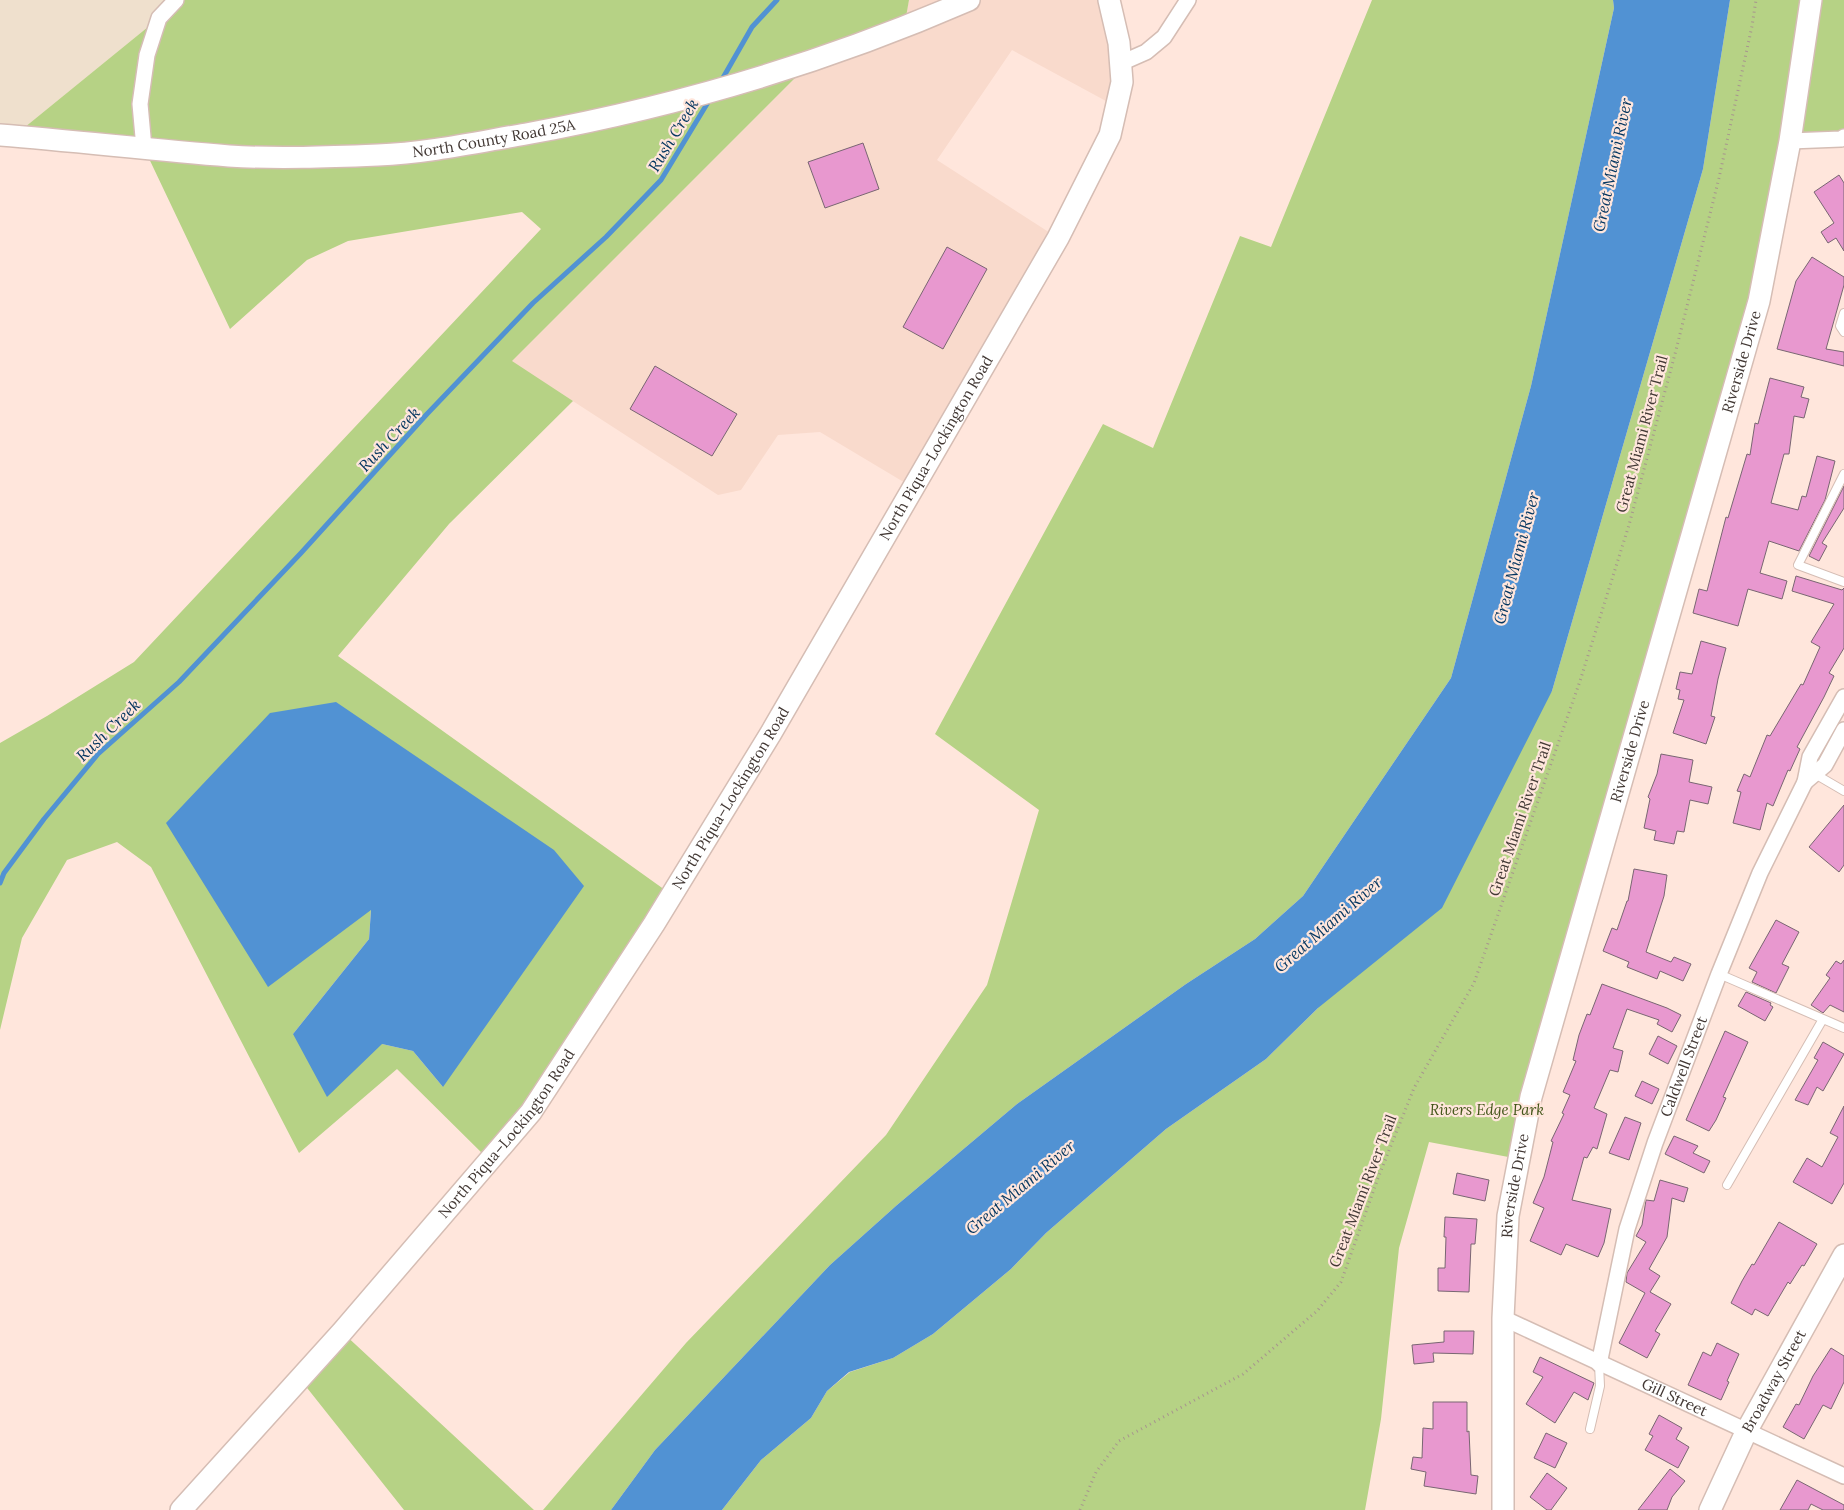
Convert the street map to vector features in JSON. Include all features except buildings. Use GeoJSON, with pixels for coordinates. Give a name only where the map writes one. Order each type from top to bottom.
{"type":"FeatureCollection","features":[{"type":"Feature","properties":{"kind":"main road","name":"North County Road 25A"},"geometry":{"type":"LineString","coordinates":[[0,135],[231,156],[381,155],[461,146],[663,106],[811,62],[904,28],[969,0]]}},
{"type":"Feature","properties":{"kind":"main road","name":"North Piqua–Lockington Road"},"geometry":{"type":"LineString","coordinates":[[181,1510],[342,1332],[531,1112],[654,924],[771,732],[1063,229],[1110,134],[1122,82],[1119,43],[1109,0]]}},
{"type":"Feature","properties":{"kind":"main road","name":"Riverside Drive"},"geometry":{"type":"LineString","coordinates":[[1503,1510],[1503,1318],[1508,1216],[1531,1097],[1759,301],[1790,141],[1812,0]]}},
{"type":"Feature","properties":{"kind":"main road","name":"Broadway Street"},"geometry":{"type":"LineString","coordinates":[[1710,1510],[1747,1430],[1844,1255]]}},
{"type":"Feature","properties":{"kind":"street"},"geometry":{"type":"LineString","coordinates":[[144,148],[140,104],[147,55],[159,18],[176,0]]}},
{"type":"Feature","properties":{"kind":"street"},"geometry":{"type":"LineString","coordinates":[[1121,63],[1146,52],[1164,37],[1188,0]]}},
{"type":"Feature","properties":{"kind":"street"},"geometry":{"type":"LineString","coordinates":[[1790,141],[1843,140]]}},
{"type":"Feature","properties":{"kind":"street","name":"Caldwell Street"},"geometry":{"type":"LineString","coordinates":[[1810,778],[1810,757],[1844,697]]}},
{"type":"Feature","properties":{"kind":"street","name":"Caldwell Street"},"geometry":{"type":"LineString","coordinates":[[1600,1364],[1627,1229],[1655,1143],[1719,974],[1760,873],[1810,778],[1825,766],[1844,730]]}},
{"type":"Feature","properties":{"kind":"street","name":"Gill Street"},"geometry":{"type":"LineString","coordinates":[[1503,1318],[1844,1476]]}},
{"type":"Feature","properties":{"kind":"lane"},"geometry":{"type":"LineString","coordinates":[[1844,313],[1840,326],[1844,332]]}},
{"type":"Feature","properties":{"kind":"lane"},"geometry":{"type":"LineString","coordinates":[[1844,474],[1798,565],[1844,582]]}},
{"type":"Feature","properties":{"kind":"lane"},"geometry":{"type":"LineString","coordinates":[[1810,778],[1844,791]]}},
{"type":"Feature","properties":{"kind":"lane"},"geometry":{"type":"LineString","coordinates":[[1719,974],[1844,1028]]}},
{"type":"Feature","properties":{"kind":"lane"},"geometry":{"type":"LineString","coordinates":[[1727,1185],[1823,1019]]}},
{"type":"Feature","properties":{"kind":"lane"},"geometry":{"type":"LineString","coordinates":[[1590,1429],[1600,1386],[1600,1364]]}},
{"type":"Feature","properties":{"kind":"path","name":"Great Miami River Trail"},"geometry":{"type":"LineString","coordinates":[[1080,1510],[1096,1472],[1119,1441],[1243,1374],[1317,1311],[1341,1282],[1378,1178],[1414,1088],[1474,983],[1583,672],[1629,525],[1675,354],[1719,178],[1756,0]]}},
{"type":"Feature","properties":{"kind":"shaded area"},"geometry":{"type":"Polygon","coordinates":[[[0,0],[176,0],[159,18],[14,136],[0,135],[0,0]]]}},
{"type":"Feature","properties":{"kind":"shaded area"},"geometry":{"type":"Polygon","coordinates":[[[909,0],[1109,0],[1117,107],[1012,50],[937,160],[1058,238],[912,487],[820,432],[778,435],[741,490],[718,495],[511,361],[811,62],[903,28],[909,0]]]}},
{"type":"Feature","properties":{"kind":"green space"},"geometry":{"type":"Polygon","coordinates":[[[176,0],[909,0],[904,28],[811,62],[512,361],[573,401],[449,524],[338,656],[672,895],[489,1160],[397,1069],[299,1153],[151,867],[117,842],[67,860],[22,938],[0,1030],[0,743],[134,662],[541,229],[522,212],[348,241],[307,260],[230,329],[144,148],[14,136],[159,18],[176,0]],[[371,909],[369,939],[293,1034],[382,1044],[413,1051],[443,1087],[371,909]]]}},
{"type":"Feature","properties":{"kind":"green space"},"geometry":{"type":"Polygon","coordinates":[[[1372,0],[1613,0],[1614,8],[1531,386],[1451,678],[1303,896],[1255,939],[1186,984],[1017,1104],[897,1205],[830,1265],[655,1450],[611,1510],[543,1510],[686,1343],[886,1135],[987,985],[1039,810],[935,734],[1103,424],[1153,448],[1240,236],[1271,247],[1372,0]]]}},
{"type":"Feature","properties":{"kind":"green space","name":"Rivers Edge Park"},"geometry":{"type":"Polygon","coordinates":[[[1730,0],[1844,0],[1844,137],[1790,141],[1759,301],[1519,1159],[1429,1142],[1399,1248],[1381,1419],[1365,1510],[722,1510],[761,1460],[811,1418],[827,1391],[850,1372],[893,1358],[933,1334],[1011,1269],[1046,1233],[1166,1129],[1266,1059],[1318,1008],[1552,691],[1703,169],[1730,0]]]}},
{"type":"Feature","properties":{"kind":"green space"},"geometry":{"type":"Polygon","coordinates":[[[342,1332],[534,1510],[404,1510],[300,1379],[342,1332]]]}},
{"type":"Feature","properties":{"kind":"water","name":"Great Miami River"},"geometry":{"type":"Polygon","coordinates":[[[1613,0],[1730,0],[1703,169],[1552,691],[1442,908],[1318,1008],[1266,1059],[1166,1129],[1046,1233],[1011,1269],[933,1334],[893,1358],[849,1372],[827,1391],[811,1418],[761,1460],[722,1510],[611,1510],[655,1450],[830,1265],[897,1205],[1017,1104],[1186,984],[1255,939],[1303,896],[1451,678],[1531,386],[1614,8],[1613,0]]]}},
{"type":"Feature","properties":{"kind":"water"},"geometry":{"type":"Polygon","coordinates":[[[336,702],[554,850],[584,886],[443,1087],[413,1051],[382,1044],[327,1097],[293,1034],[369,939],[371,910],[268,987],[166,823],[270,713],[336,702]]]}},
{"type":"Feature","properties":{"kind":"waterway","name":"Rush Creek"},"geometry":{"type":"LineString","coordinates":[[720,83],[752,27],[777,0]]}},
{"type":"Feature","properties":{"kind":"waterway","name":"Rush Creek"},"geometry":{"type":"LineString","coordinates":[[0,883],[4,873],[44,819],[98,754],[179,682],[301,553],[427,414],[533,303],[606,237],[661,180],[710,99]]}}]}
